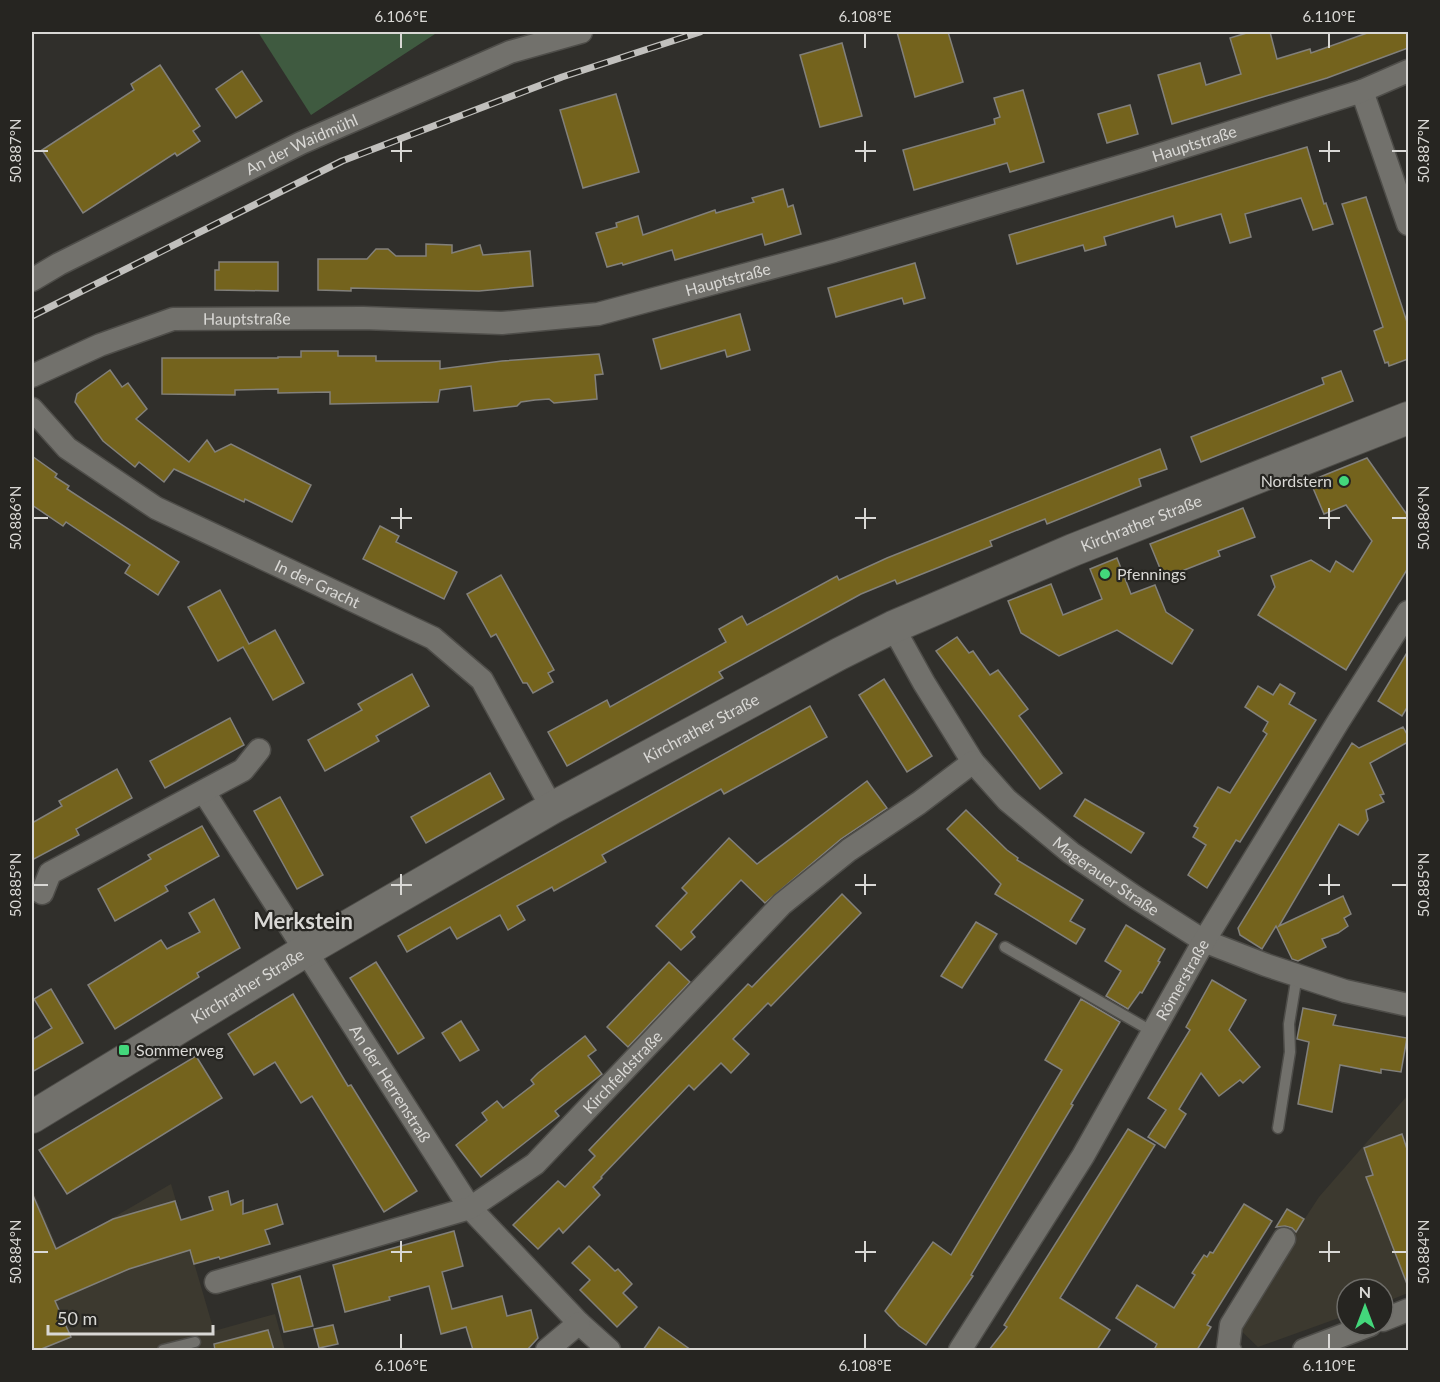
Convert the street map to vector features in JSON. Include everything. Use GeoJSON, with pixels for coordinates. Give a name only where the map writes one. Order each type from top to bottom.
{"type":"FeatureCollection","features":[{"type":"Feature","properties":{"kind":"main road","name":"Kirchrather Straße"},"geometry":{"type":"LineString","coordinates":[[32,1117],[305,951],[552,808],[893,627],[1072,550],[1408,418]]}},
{"type":"Feature","properties":{"kind":"street","name":"An der Waidmühl"},"geometry":{"type":"LineString","coordinates":[[32,280],[59,264],[301,143],[510,52],[581,32]]}},
{"type":"Feature","properties":{"kind":"street","name":"Hauptstraße"},"geometry":{"type":"LineString","coordinates":[[32,376],[100,345],[173,319],[363,318],[502,323],[598,314],[857,244],[1142,160],[1362,91],[1408,72]]}},
{"type":"Feature","properties":{"kind":"street"},"geometry":{"type":"LineString","coordinates":[[1362,91],[1408,224]]}},
{"type":"Feature","properties":{"kind":"street","name":"In der Gracht"},"geometry":{"type":"LineString","coordinates":[[32,409],[67,448],[156,508],[433,638],[482,680],[552,808]]}},
{"type":"Feature","properties":{"kind":"street","name":"Römerstraße"},"geometry":{"type":"LineString","coordinates":[[960,1350],[1083,1156],[1204,941],[1408,612]]}},
{"type":"Feature","properties":{"kind":"street","name":"Magerauer Straße"},"geometry":{"type":"LineString","coordinates":[[893,627],[924,683],[973,762],[1007,800],[1071,853],[1134,897],[1204,941],[1346,991],[1408,1005]]}},
{"type":"Feature","properties":{"kind":"street"},"geometry":{"type":"LineString","coordinates":[[42,893],[50,873],[243,770],[260,750]]}},
{"type":"Feature","properties":{"kind":"street","name":"Kirchfeldstraße"},"geometry":{"type":"LineString","coordinates":[[216,1282],[470,1208],[535,1164],[782,904],[849,850],[919,803],[973,762]]}},
{"type":"Feature","properties":{"kind":"street","name":"An der Herrenstraß"},"geometry":{"type":"LineString","coordinates":[[204,792],[470,1208],[579,1323],[609,1350]]}},
{"type":"Feature","properties":{"kind":"street"},"geometry":{"type":"LineString","coordinates":[[1230,1350],[1231,1325],[1284,1239]]}},
{"type":"Feature","properties":{"kind":"street"},"geometry":{"type":"LineString","coordinates":[[547,1350],[579,1323]]}},
{"type":"Feature","properties":{"kind":"street"},"geometry":{"type":"LineString","coordinates":[[1308,1350],[1340,1337]]}},
{"type":"Feature","properties":{"kind":"lane"},"geometry":{"type":"LineString","coordinates":[[1005,947],[1153,1032]]}},
{"type":"Feature","properties":{"kind":"lane"},"geometry":{"type":"LineString","coordinates":[[1278,1128],[1290,1052],[1289,1024],[1296,975]]}},
{"type":"Feature","properties":{"kind":"lane"},"geometry":{"type":"LineString","coordinates":[[163,1350],[195,1342]]}},
{"type":"Feature","properties":{"kind":"shaded area"},"geometry":{"type":"Polygon","coordinates":[[[1407,1096],[1408,1293],[1395,1298],[1395,1277],[1335,1277],[1335,1319],[1258,1347],[1235,1325],[1319,1197],[1407,1096]]]}},
{"type":"Feature","properties":{"kind":"shaded area"},"geometry":{"type":"Polygon","coordinates":[[[171,1184],[214,1331],[275,1314],[285,1350],[32,1350],[32,1188],[57,1247],[97,1227],[171,1184]]]}},
{"type":"Feature","properties":{"kind":"green space"},"geometry":{"type":"Polygon","coordinates":[[[258,32],[438,32],[311,115],[258,32]]]}},
{"type":"Feature","properties":{"kind":"building"},"geometry":{"type":"Polygon","coordinates":[[[897,32],[948,32],[963,82],[915,97],[897,32]]]}},
{"type":"Feature","properties":{"kind":"building"},"geometry":{"type":"Polygon","coordinates":[[[1250,32],[1270,32],[1277,59],[1310,49],[1311,53],[1370,32],[1408,32],[1408,48],[1327,78],[1172,124],[1158,75],[1200,63],[1206,85],[1241,74],[1230,38],[1250,32]]]}},
{"type":"Feature","properties":{"kind":"building"},"geometry":{"type":"Polygon","coordinates":[[[842,43],[862,116],[820,127],[800,55],[842,43]]]}},
{"type":"Feature","properties":{"kind":"building"},"geometry":{"type":"Polygon","coordinates":[[[160,65],[200,126],[193,131],[200,141],[177,156],[175,153],[83,213],[42,150],[134,90],[131,84],[160,65]]]}},
{"type":"Feature","properties":{"kind":"building"},"geometry":{"type":"Polygon","coordinates":[[[242,71],[262,101],[236,118],[216,89],[242,71]]]}},
{"type":"Feature","properties":{"kind":"building"},"geometry":{"type":"Polygon","coordinates":[[[1023,90],[1044,162],[1010,172],[1007,163],[914,190],[903,150],[995,124],[994,119],[1000,117],[994,98],[1023,90]]]}},
{"type":"Feature","properties":{"kind":"building"},"geometry":{"type":"Polygon","coordinates":[[[616,94],[639,172],[583,188],[560,110],[616,94]]]}},
{"type":"Feature","properties":{"kind":"building"},"geometry":{"type":"Polygon","coordinates":[[[1130,105],[1138,134],[1107,143],[1098,114],[1130,105]]]}},
{"type":"Feature","properties":{"kind":"building"},"geometry":{"type":"Polygon","coordinates":[[[1307,147],[1324,204],[1326,203],[1333,224],[1313,230],[1301,198],[1245,214],[1251,237],[1230,243],[1221,214],[1176,227],[1173,216],[1104,237],[1106,245],[1085,251],[1083,245],[1017,264],[1009,235],[1307,147]]]}},
{"type":"Feature","properties":{"kind":"building"},"geometry":{"type":"Polygon","coordinates":[[[783,189],[788,207],[793,205],[801,234],[765,245],[762,234],[675,260],[672,250],[623,265],[622,263],[607,267],[596,233],[617,227],[616,223],[638,216],[643,235],[715,210],[716,213],[754,202],[752,198],[783,189]]]}},
{"type":"Feature","properties":{"kind":"building"},"geometry":{"type":"Polygon","coordinates":[[[1366,197],[1408,325],[1408,359],[1389,366],[1388,362],[1385,363],[1374,331],[1383,327],[1342,204],[1366,197]]]}},
{"type":"Feature","properties":{"kind":"building"},"geometry":{"type":"Polygon","coordinates":[[[426,244],[452,245],[452,253],[480,245],[483,255],[530,251],[533,286],[479,291],[351,288],[351,291],[318,290],[318,259],[367,259],[376,249],[388,249],[396,256],[426,256],[426,244]]]}},
{"type":"Feature","properties":{"kind":"building"},"geometry":{"type":"Polygon","coordinates":[[[219,262],[278,262],[278,291],[215,290],[215,270],[219,270],[219,262]]]}},
{"type":"Feature","properties":{"kind":"building"},"geometry":{"type":"Polygon","coordinates":[[[915,263],[925,298],[904,304],[902,298],[836,317],[828,288],[915,263]]]}},
{"type":"Feature","properties":{"kind":"building"},"geometry":{"type":"Polygon","coordinates":[[[740,314],[750,350],[727,357],[725,350],[661,369],[653,339],[740,314]]]}},
{"type":"Feature","properties":{"kind":"building"},"geometry":{"type":"Polygon","coordinates":[[[301,351],[338,351],[338,356],[376,356],[376,361],[440,361],[440,369],[502,361],[599,354],[603,374],[595,375],[597,399],[554,403],[549,399],[535,400],[521,402],[517,406],[474,411],[471,386],[440,390],[438,402],[330,404],[330,392],[278,393],[278,389],[235,390],[235,395],[162,394],[162,358],[301,357],[301,351]]]}},
{"type":"Feature","properties":{"kind":"building"},"geometry":{"type":"Polygon","coordinates":[[[110,370],[122,387],[128,383],[147,409],[136,419],[189,462],[207,440],[215,452],[231,444],[311,485],[292,522],[174,469],[164,482],[139,462],[135,467],[103,441],[75,402],[77,394],[110,370]]]}},
{"type":"Feature","properties":{"kind":"building"},"geometry":{"type":"Polygon","coordinates":[[[1341,371],[1353,401],[1201,462],[1191,437],[1324,384],[1322,378],[1341,371]]]}},
{"type":"Feature","properties":{"kind":"building"},"geometry":{"type":"Polygon","coordinates":[[[1160,449],[1167,469],[1139,479],[1141,486],[1047,524],[1045,519],[990,541],[992,546],[897,584],[895,580],[861,594],[719,672],[723,678],[567,766],[548,732],[607,700],[610,707],[726,642],[719,629],[742,616],[747,625],[837,576],[839,580],[887,558],[1160,449]]]}},
{"type":"Feature","properties":{"kind":"building"},"geometry":{"type":"Polygon","coordinates":[[[32,456],[57,474],[55,477],[69,486],[67,489],[179,562],[158,595],[125,573],[130,565],[66,522],[63,526],[32,505],[32,456]]]}},
{"type":"Feature","properties":{"kind":"building"},"geometry":{"type":"Polygon","coordinates":[[[1367,458],[1408,516],[1408,568],[1346,670],[1258,615],[1275,587],[1271,576],[1311,560],[1330,572],[1336,561],[1353,572],[1372,541],[1346,505],[1324,514],[1310,481],[1367,458]]]}},
{"type":"Feature","properties":{"kind":"building"},"geometry":{"type":"Polygon","coordinates":[[[1243,508],[1255,537],[1218,551],[1220,556],[1164,578],[1150,544],[1243,508]]]}},
{"type":"Feature","properties":{"kind":"building"},"geometry":{"type":"Polygon","coordinates":[[[380,526],[399,536],[396,542],[457,572],[444,599],[363,559],[380,526]]]}},
{"type":"Feature","properties":{"kind":"building"},"geometry":{"type":"Polygon","coordinates":[[[1117,558],[1131,594],[1155,585],[1166,612],[1193,630],[1172,664],[1117,630],[1059,656],[1021,633],[1008,601],[1051,584],[1063,615],[1102,599],[1090,569],[1117,558]]]}},
{"type":"Feature","properties":{"kind":"building"},"geometry":{"type":"Polygon","coordinates":[[[501,575],[554,670],[548,673],[553,682],[533,693],[527,683],[523,683],[496,634],[491,637],[467,594],[501,575]]]}},
{"type":"Feature","properties":{"kind":"building"},"geometry":{"type":"Polygon","coordinates":[[[220,590],[249,644],[275,630],[304,683],[273,700],[243,647],[218,661],[188,607],[220,590]]]}},
{"type":"Feature","properties":{"kind":"building"},"geometry":{"type":"Polygon","coordinates":[[[957,637],[969,653],[973,651],[990,675],[998,670],[1028,709],[1019,716],[1062,773],[1040,789],[936,651],[957,637]]]}},
{"type":"Feature","properties":{"kind":"building"},"geometry":{"type":"Polygon","coordinates":[[[1408,651],[1408,706],[1402,716],[1378,701],[1408,651]]]}},
{"type":"Feature","properties":{"kind":"building"},"geometry":{"type":"Polygon","coordinates":[[[412,674],[429,706],[376,736],[379,741],[325,771],[308,740],[362,710],[358,704],[412,674]]]}},
{"type":"Feature","properties":{"kind":"building"},"geometry":{"type":"Polygon","coordinates":[[[884,679],[932,756],[907,772],[859,695],[884,679]]]}},
{"type":"Feature","properties":{"kind":"building"},"geometry":{"type":"Polygon","coordinates":[[[1280,684],[1295,693],[1289,704],[1316,720],[1240,842],[1236,840],[1207,888],[1188,875],[1206,845],[1193,837],[1198,828],[1194,826],[1218,787],[1230,793],[1267,734],[1263,731],[1268,722],[1245,707],[1258,686],[1273,695],[1280,684]]]}},
{"type":"Feature","properties":{"kind":"building"},"geometry":{"type":"Polygon","coordinates":[[[810,706],[827,737],[724,794],[721,789],[602,855],[606,862],[554,891],[552,887],[517,906],[525,920],[508,930],[500,915],[457,939],[450,927],[407,952],[398,936],[810,706]]]}},
{"type":"Feature","properties":{"kind":"building"},"geometry":{"type":"Polygon","coordinates":[[[230,718],[244,745],[165,788],[150,761],[230,718]]]}},
{"type":"Feature","properties":{"kind":"building"},"geometry":{"type":"Polygon","coordinates":[[[1403,727],[1408,736],[1408,742],[1370,763],[1384,794],[1380,795],[1384,802],[1366,810],[1368,820],[1358,835],[1339,824],[1279,926],[1343,896],[1351,914],[1344,918],[1348,926],[1322,939],[1326,947],[1298,961],[1292,959],[1276,926],[1262,949],[1240,935],[1238,928],[1352,743],[1359,748],[1403,727]]]}},
{"type":"Feature","properties":{"kind":"building"},"geometry":{"type":"Polygon","coordinates":[[[117,769],[132,798],[76,829],[79,835],[32,860],[32,823],[62,806],[59,801],[117,769]]]}},
{"type":"Feature","properties":{"kind":"building"},"geometry":{"type":"Polygon","coordinates":[[[490,773],[504,799],[426,843],[411,817],[490,773]]]}},
{"type":"Feature","properties":{"kind":"building"},"geometry":{"type":"Polygon","coordinates":[[[867,781],[887,808],[841,839],[765,903],[741,880],[691,932],[695,937],[681,950],[656,926],[687,893],[682,888],[729,838],[757,864],[867,781]]]}},
{"type":"Feature","properties":{"kind":"building"},"geometry":{"type":"Polygon","coordinates":[[[280,797],[323,875],[297,889],[254,811],[280,797]]]}},
{"type":"Feature","properties":{"kind":"building"},"geometry":{"type":"Polygon","coordinates":[[[1085,799],[1144,833],[1131,853],[1074,816],[1085,799]]]}},
{"type":"Feature","properties":{"kind":"building"},"geometry":{"type":"Polygon","coordinates":[[[966,810],[1018,858],[1017,860],[1083,900],[1070,921],[1085,929],[1076,944],[995,894],[1001,884],[947,829],[966,810]]]}},
{"type":"Feature","properties":{"kind":"building"},"geometry":{"type":"Polygon","coordinates":[[[202,826],[219,856],[165,886],[168,891],[115,921],[98,889],[151,859],[148,855],[202,826]]]}},
{"type":"Feature","properties":{"kind":"building"},"geometry":{"type":"Polygon","coordinates":[[[842,894],[861,913],[771,1006],[768,1003],[733,1039],[749,1054],[731,1073],[721,1063],[694,1090],[689,1085],[601,1177],[593,1187],[600,1195],[563,1233],[559,1228],[538,1249],[513,1225],[558,1181],[565,1187],[595,1156],[589,1150],[748,984],[752,987],[842,894]]]}},
{"type":"Feature","properties":{"kind":"building"},"geometry":{"type":"Polygon","coordinates":[[[214,899],[240,948],[197,973],[199,977],[115,1029],[88,985],[161,940],[167,949],[200,932],[189,913],[214,899]]]}},
{"type":"Feature","properties":{"kind":"building"},"geometry":{"type":"Polygon","coordinates":[[[976,922],[997,934],[962,988],[941,976],[976,922]]]}},
{"type":"Feature","properties":{"kind":"building"},"geometry":{"type":"Polygon","coordinates":[[[1126,925],[1165,949],[1142,993],[1140,992],[1128,1009],[1106,996],[1121,971],[1105,961],[1126,925]]]}},
{"type":"Feature","properties":{"kind":"building"},"geometry":{"type":"Polygon","coordinates":[[[376,962],[424,1038],[398,1054],[350,978],[376,962]]]}},
{"type":"Feature","properties":{"kind":"building"},"geometry":{"type":"Polygon","coordinates":[[[669,962],[690,982],[628,1047],[607,1027],[669,962]]]}},
{"type":"Feature","properties":{"kind":"building"},"geometry":{"type":"Polygon","coordinates":[[[1212,980],[1246,1000],[1229,1030],[1260,1067],[1243,1083],[1240,1080],[1219,1096],[1201,1073],[1179,1109],[1186,1114],[1165,1148],[1148,1137],[1166,1110],[1148,1098],[1190,1030],[1186,1027],[1212,980]]]}},
{"type":"Feature","properties":{"kind":"building"},"geometry":{"type":"Polygon","coordinates":[[[51,989],[83,1043],[32,1072],[32,1040],[52,1028],[34,999],[51,989]]]}},
{"type":"Feature","properties":{"kind":"building"},"geometry":{"type":"Polygon","coordinates":[[[293,994],[348,1086],[351,1085],[417,1191],[384,1212],[312,1096],[301,1103],[275,1062],[254,1075],[228,1034],[293,994]]]}},
{"type":"Feature","properties":{"kind":"building"},"geometry":{"type":"Polygon","coordinates":[[[1081,999],[1120,1022],[971,1275],[973,1276],[926,1345],[899,1326],[885,1311],[933,1242],[951,1255],[1062,1070],[1045,1060],[1081,999]]]}},
{"type":"Feature","properties":{"kind":"building"},"geometry":{"type":"Polygon","coordinates":[[[1303,1008],[1336,1015],[1333,1025],[1407,1038],[1401,1072],[1381,1069],[1381,1073],[1340,1065],[1332,1112],[1298,1104],[1309,1042],[1297,1039],[1303,1008]]]}},
{"type":"Feature","properties":{"kind":"building"},"geometry":{"type":"Polygon","coordinates":[[[461,1021],[479,1050],[460,1061],[442,1033],[461,1021]]]}},
{"type":"Feature","properties":{"kind":"building"},"geometry":{"type":"Polygon","coordinates":[[[585,1036],[596,1050],[588,1056],[602,1074],[555,1111],[559,1116],[481,1177],[456,1145],[487,1120],[482,1113],[497,1101],[503,1108],[534,1084],[531,1080],[538,1073],[585,1036]]]}},
{"type":"Feature","properties":{"kind":"building"},"geometry":{"type":"Polygon","coordinates":[[[196,1056],[222,1098],[67,1194],[39,1150],[196,1056]]]}},
{"type":"Feature","properties":{"kind":"building"},"geometry":{"type":"Polygon","coordinates":[[[1128,1129],[1155,1145],[1060,1298],[1110,1330],[1097,1350],[989,1350],[1007,1327],[1004,1325],[1128,1129]]]}},
{"type":"Feature","properties":{"kind":"building"},"geometry":{"type":"Polygon","coordinates":[[[1402,1134],[1408,1152],[1408,1284],[1366,1177],[1373,1175],[1364,1148],[1402,1134]]]}},
{"type":"Feature","properties":{"kind":"building"},"geometry":{"type":"Polygon","coordinates":[[[228,1191],[231,1205],[243,1200],[243,1214],[277,1204],[283,1224],[265,1230],[270,1244],[194,1264],[190,1250],[129,1269],[55,1301],[71,1337],[39,1350],[32,1350],[32,1193],[56,1249],[113,1219],[175,1201],[181,1220],[213,1210],[209,1197],[228,1191]]]}},
{"type":"Feature","properties":{"kind":"building"},"geometry":{"type":"Polygon","coordinates":[[[1244,1204],[1272,1221],[1207,1325],[1211,1327],[1197,1350],[1154,1350],[1157,1344],[1116,1318],[1137,1285],[1174,1308],[1195,1275],[1192,1273],[1204,1255],[1207,1257],[1210,1252],[1213,1253],[1244,1204]]]}},
{"type":"Feature","properties":{"kind":"building"},"geometry":{"type":"Polygon","coordinates":[[[1287,1209],[1304,1219],[1296,1232],[1285,1226],[1276,1227],[1287,1209]]]}},
{"type":"Feature","properties":{"kind":"building"},"geometry":{"type":"Polygon","coordinates":[[[454,1231],[463,1266],[442,1272],[452,1309],[502,1296],[507,1316],[531,1310],[538,1338],[527,1350],[473,1350],[466,1327],[441,1334],[429,1286],[389,1297],[390,1300],[345,1312],[333,1265],[454,1231]]]}},
{"type":"Feature","properties":{"kind":"building"},"geometry":{"type":"Polygon","coordinates":[[[589,1246],[615,1271],[618,1269],[632,1284],[623,1293],[637,1307],[617,1327],[580,1290],[590,1280],[572,1263],[589,1246]]]}},
{"type":"Feature","properties":{"kind":"building"},"geometry":{"type":"Polygon","coordinates":[[[300,1276],[313,1326],[284,1332],[272,1284],[300,1276]]]}},
{"type":"Feature","properties":{"kind":"building"},"geometry":{"type":"Polygon","coordinates":[[[333,1325],[338,1344],[319,1348],[314,1329],[333,1325]]]}},
{"type":"Feature","properties":{"kind":"building"},"geometry":{"type":"Polygon","coordinates":[[[659,1327],[691,1350],[643,1350],[659,1327]]]}},
{"type":"Feature","properties":{"kind":"building"},"geometry":{"type":"Polygon","coordinates":[[[268,1330],[274,1350],[215,1350],[214,1344],[268,1330]]]}},
{"type":"Feature","properties":{"kind":"railway"},"geometry":{"type":"LineString","coordinates":[[32,316],[342,161],[562,77],[700,32]]}},
{"type":"Feature","properties":{"kind":"place","name":"Nordstern"},"geometry":{"type":"Point","coordinates":[1344,481]}},
{"type":"Feature","properties":{"kind":"place","name":"Pfennings"},"geometry":{"type":"Point","coordinates":[1105,574]}},
{"type":"Feature","properties":{"kind":"place","name":"Sommerweg"},"geometry":{"type":"Point","coordinates":[124,1050]}},
{"type":"Feature","properties":{"kind":"district","name":"Merkstein"},"geometry":{"type":"Point","coordinates":[303,921]}}]}
